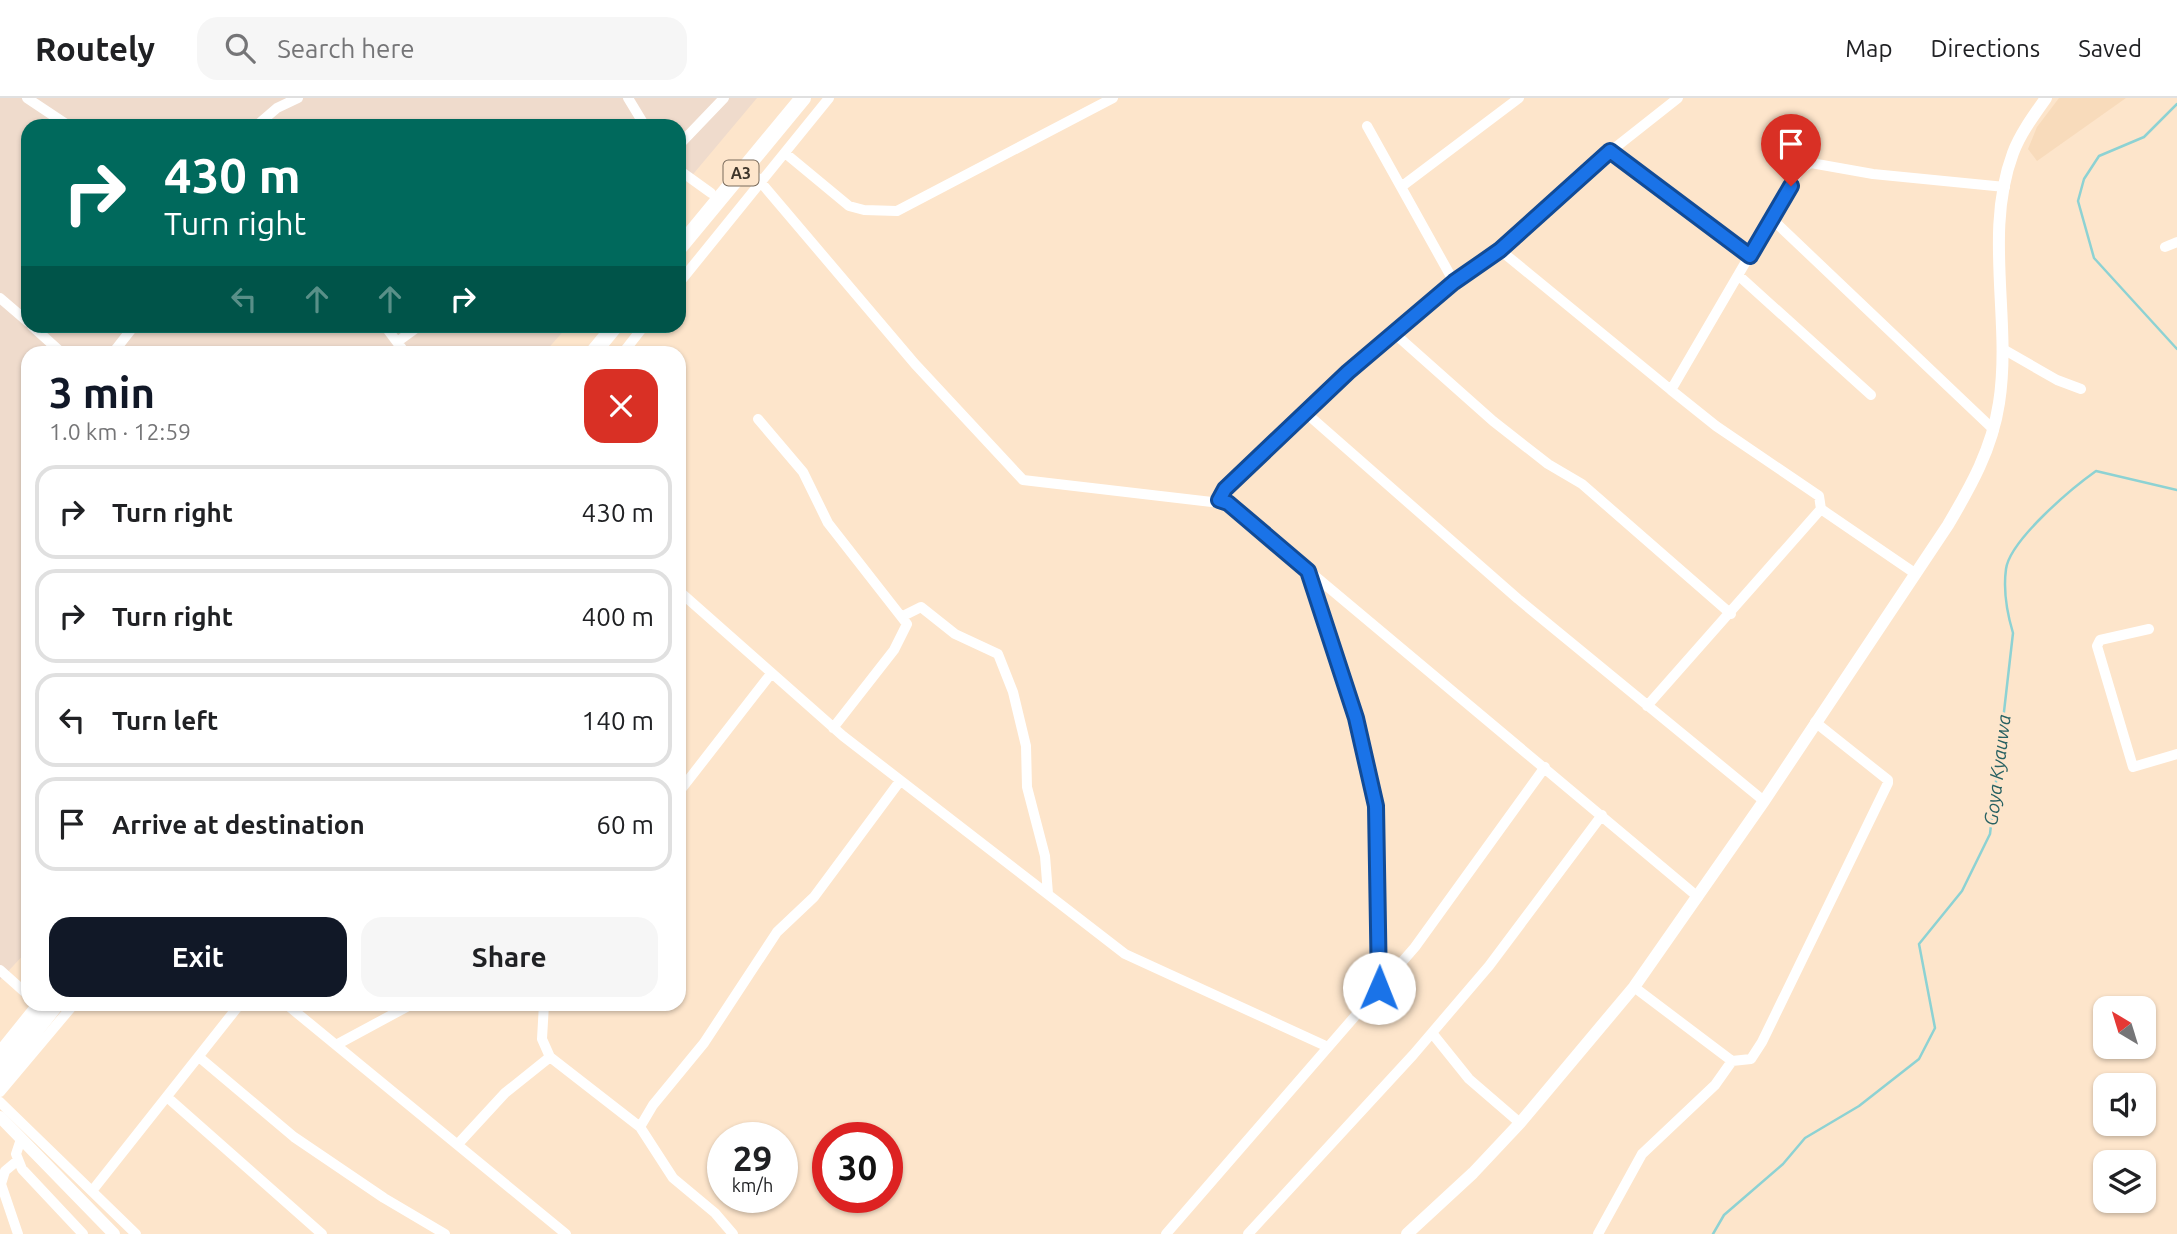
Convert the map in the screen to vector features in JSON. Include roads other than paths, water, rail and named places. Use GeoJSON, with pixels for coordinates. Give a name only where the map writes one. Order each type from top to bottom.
{"type":"FeatureCollection","features":[{"type":"Feature","properties":{"kind":"highway","name":"A3"},"geometry":{"type":"LineString","coordinates":[[686,223],[789,98]]}},
{"type":"Feature","properties":{"kind":"highway","name":"A3"},"geometry":{"type":"LineString","coordinates":[[686,240],[803,98]]}},
{"type":"Feature","properties":{"kind":"highway"},"geometry":{"type":"LineString","coordinates":[[0,1055],[35,1011]]}},
{"type":"Feature","properties":{"kind":"highway"},"geometry":{"type":"LineString","coordinates":[[0,1076],[37,1011]]}},
{"type":"Feature","properties":{"kind":"street"},"geometry":{"type":"LineString","coordinates":[[27,98],[58,119]]}},
{"type":"Feature","properties":{"kind":"street"},"geometry":{"type":"LineString","coordinates":[[264,119],[277,108],[298,98]]}},
{"type":"Feature","properties":{"kind":"street"},"geometry":{"type":"LineString","coordinates":[[628,98],[641,119]]}},
{"type":"Feature","properties":{"kind":"street"},"geometry":{"type":"LineString","coordinates":[[686,138],[724,98]]}},
{"type":"Feature","properties":{"kind":"street"},"geometry":{"type":"LineString","coordinates":[[686,274],[829,98]]}},
{"type":"Feature","properties":{"kind":"street"},"geometry":{"type":"LineString","coordinates":[[785,153],[849,206],[864,210],[897,211],[1113,98]]}},
{"type":"Feature","properties":{"kind":"street"},"geometry":{"type":"LineString","coordinates":[[1401,187],[1519,98]]}},
{"type":"Feature","properties":{"kind":"street"},"geometry":{"type":"LineString","coordinates":[[1219,500],[1231,480],[1394,333],[1454,282],[1500,250],[1610,151],[1678,98]]}},
{"type":"Feature","properties":{"kind":"street"},"geometry":{"type":"LineString","coordinates":[[1407,1234],[1473,1173],[1520,1123],[1634,987],[1764,801],[1916,574],[1972,483],[1994,430],[2000,401],[2003,349],[1999,288],[2005,187],[2013,153],[2046,98]]}},
{"type":"Feature","properties":{"kind":"street"},"geometry":{"type":"LineString","coordinates":[[1367,126],[1454,282]]}},
{"type":"Feature","properties":{"kind":"street"},"geometry":{"type":"LineString","coordinates":[[1610,151],[1750,256]]}},
{"type":"Feature","properties":{"kind":"street"},"geometry":{"type":"LineString","coordinates":[[1671,390],[1773,220],[1800,169],[1811,163],[1884,176],[2005,187]]}},
{"type":"Feature","properties":{"kind":"street"},"geometry":{"type":"LineString","coordinates":[[747,166],[762,180],[915,364],[1023,481],[1228,503],[1698,897]]}},
{"type":"Feature","properties":{"kind":"street"},"geometry":{"type":"LineString","coordinates":[[686,175],[711,193]]}},
{"type":"Feature","properties":{"kind":"street"},"geometry":{"type":"LineString","coordinates":[[1773,220],[1994,430]]}},
{"type":"Feature","properties":{"kind":"street"},"geometry":{"type":"LineString","coordinates":[[2165,247],[2177,242]]}},
{"type":"Feature","properties":{"kind":"street"},"geometry":{"type":"LineString","coordinates":[[1500,250],[1716,426],[1819,496],[1821,509],[1916,574]]}},
{"type":"Feature","properties":{"kind":"street"},"geometry":{"type":"LineString","coordinates":[[1738,275],[1871,395]]}},
{"type":"Feature","properties":{"kind":"street"},"geometry":{"type":"LineString","coordinates":[[0,298],[21,316]]}},
{"type":"Feature","properties":{"kind":"street"},"geometry":{"type":"LineString","coordinates":[[40,333],[54,346]]}},
{"type":"Feature","properties":{"kind":"street"},"geometry":{"type":"LineString","coordinates":[[390,333],[400,346]]}},
{"type":"Feature","properties":{"kind":"street"},"geometry":{"type":"LineString","coordinates":[[397,342],[409,333]]}},
{"type":"Feature","properties":{"kind":"street"},"geometry":{"type":"LineString","coordinates":[[1394,333],[1493,421],[1548,464],[1582,484],[1731,614]]}},
{"type":"Feature","properties":{"kind":"street"},"geometry":{"type":"LineString","coordinates":[[2003,349],[2057,380],[2081,389]]}},
{"type":"Feature","properties":{"kind":"street"},"geometry":{"type":"LineString","coordinates":[[1306,413],[1518,599],[1764,801]]}},
{"type":"Feature","properties":{"kind":"street"},"geometry":{"type":"LineString","coordinates":[[758,419],[803,472],[836,534],[903,615],[906,624],[899,642],[833,728]]}},
{"type":"Feature","properties":{"kind":"street"},"geometry":{"type":"LineString","coordinates":[[1647,705],[1731,614],[1821,509]]}},
{"type":"Feature","properties":{"kind":"street"},"geometry":{"type":"LineString","coordinates":[[1308,571],[1356,718],[1376,806],[1379,988]]}},
{"type":"Feature","properties":{"kind":"street"},"geometry":{"type":"LineString","coordinates":[[686,597],[833,728],[1125,954],[1328,1047]]}},
{"type":"Feature","properties":{"kind":"street"},"geometry":{"type":"LineString","coordinates":[[903,615],[921,607],[955,634],[998,654],[1009,681],[1026,746],[1027,787],[1045,856],[1048,894]]}},
{"type":"Feature","properties":{"kind":"street"},"geometry":{"type":"LineString","coordinates":[[2149,629],[2100,640],[2097,646],[2133,767],[2177,754]]}},
{"type":"Feature","properties":{"kind":"street"},"geometry":{"type":"LineString","coordinates":[[686,783],[771,675]]}},
{"type":"Feature","properties":{"kind":"street"},"geometry":{"type":"LineString","coordinates":[[1634,987],[1732,1061],[1751,1059],[1762,1042],[1888,783],[1888,780],[1815,722]]}},
{"type":"Feature","properties":{"kind":"street"},"geometry":{"type":"LineString","coordinates":[[1166,1234],[1415,947],[1545,767]]}},
{"type":"Feature","properties":{"kind":"street"},"geometry":{"type":"LineString","coordinates":[[640,1127],[653,1105],[704,1043],[777,932],[814,897],[901,782]]}},
{"type":"Feature","properties":{"kind":"street"},"geometry":{"type":"LineString","coordinates":[[1248,1234],[1432,1033],[1532,912],[1602,815]]}},
{"type":"Feature","properties":{"kind":"street"},"geometry":{"type":"LineString","coordinates":[[0,970],[21,987]]}},
{"type":"Feature","properties":{"kind":"street"},"geometry":{"type":"LineString","coordinates":[[0,1092],[68,1011]]}},
{"type":"Feature","properties":{"kind":"street"},"geometry":{"type":"LineString","coordinates":[[92,1191],[235,1011]]}},
{"type":"Feature","properties":{"kind":"street"},"geometry":{"type":"LineString","coordinates":[[295,1011],[566,1234]]}},
{"type":"Feature","properties":{"kind":"street"},"geometry":{"type":"LineString","coordinates":[[336,1045],[399,1011]]}},
{"type":"Feature","properties":{"kind":"street"},"geometry":{"type":"LineString","coordinates":[[544,1011],[542,1039],[550,1057],[640,1127],[673,1178],[715,1213],[733,1234]]}},
{"type":"Feature","properties":{"kind":"street"},"geometry":{"type":"LineString","coordinates":[[1432,1033],[1469,1079],[1520,1123]]}},
{"type":"Feature","properties":{"kind":"street"},"geometry":{"type":"LineString","coordinates":[[199,1057],[294,1137],[384,1198],[445,1234]]}},
{"type":"Feature","properties":{"kind":"street"},"geometry":{"type":"LineString","coordinates":[[458,1144],[505,1093],[550,1057]]}},
{"type":"Feature","properties":{"kind":"street"},"geometry":{"type":"LineString","coordinates":[[1598,1234],[1642,1154],[1715,1085],[1732,1061]]}},
{"type":"Feature","properties":{"kind":"street"},"geometry":{"type":"LineString","coordinates":[[167,1097],[322,1234]]}},
{"type":"Feature","properties":{"kind":"street"},"geometry":{"type":"LineString","coordinates":[[0,1102],[136,1234]]}},
{"type":"Feature","properties":{"kind":"street"},"geometry":{"type":"LineString","coordinates":[[0,1117],[114,1234]]}},
{"type":"Feature","properties":{"kind":"street"},"geometry":{"type":"LineString","coordinates":[[18,1234],[1,1184],[5,1171],[17,1161],[22,1139]]}},
{"type":"Feature","properties":{"kind":"street"},"geometry":{"type":"LineString","coordinates":[[17,1161],[83,1234]]}},
{"type":"Feature","properties":{"kind":"waterway","name":"Goya Kyauwa"},"geometry":{"type":"LineString","coordinates":[[2177,104],[2144,137],[2099,156],[2084,179],[2078,201],[2094,258],[2177,349]]}},
{"type":"Feature","properties":{"kind":"waterway","name":"Goya Kyauwa"},"geometry":{"type":"LineString","coordinates":[[1713,1234],[1724,1215],[1783,1164],[1805,1138],[1859,1106],[1919,1059],[1935,1028],[1919,944],[1962,891],[1990,834],[2013,633],[2007,610],[2006,569],[2018,544],[2072,489],[2096,471],[2177,490]]}}]}
